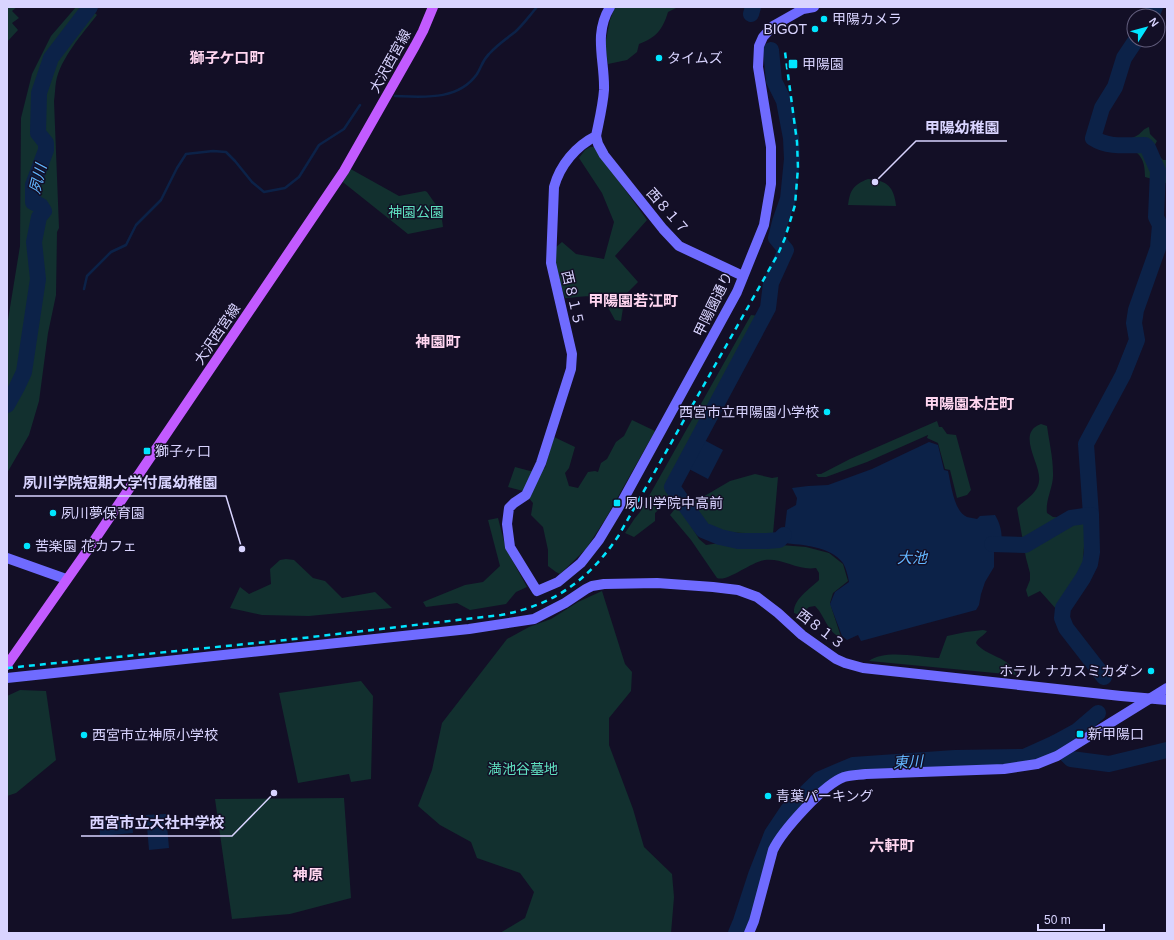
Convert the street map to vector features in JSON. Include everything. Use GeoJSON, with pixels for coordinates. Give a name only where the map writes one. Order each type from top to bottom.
{"type":"FeatureCollection","features":[{"type":"Feature","properties":{"kind":"main road","name":"大沢西宮線"},"geometry":{"type":"LineString","coordinates":[[7,665],[87,551],[344,171],[415,46],[433,7]]}},
{"type":"Feature","properties":{"kind":"street"},"geometry":{"type":"LineString","coordinates":[[596,136],[604,90],[600,37],[603,21],[610,7]]}},
{"type":"Feature","properties":{"kind":"street","name":"甲陽園通り"},"geometry":{"type":"LineString","coordinates":[[537,591],[558,582],[581,563],[599,540],[623,500],[737,292],[764,225],[770,184],[771,147],[758,67],[759,46],[763,37],[773,26],[803,9],[814,7]]}},
{"type":"Feature","properties":{"kind":"street","name":"西８１７"},"geometry":{"type":"LineString","coordinates":[[596,136],[598,144],[604,155],[663,229],[679,246],[743,276]]}},
{"type":"Feature","properties":{"kind":"street","name":"西８１５"},"geometry":{"type":"LineString","coordinates":[[537,591],[510,547],[507,524],[509,508],[526,495],[541,463],[571,369],[572,354],[551,263],[554,187],[557,176],[571,156],[587,141],[596,136]]}},
{"type":"Feature","properties":{"kind":"street"},"geometry":{"type":"LineString","coordinates":[[7,558],[66,579]]}},
{"type":"Feature","properties":{"kind":"street","name":"西８１３"},"geometry":{"type":"LineString","coordinates":[[7,678],[469,630],[534,619],[592,586],[604,584],[657,584],[738,590],[758,597],[802,635],[836,659],[863,668],[1167,700]]}},
{"type":"Feature","properties":{"kind":"street"},"geometry":{"type":"LineString","coordinates":[[749,933],[754,921],[773,850],[778,841],[817,796],[831,785],[845,777],[866,774],[1004,769],[1037,764],[1063,753],[1167,688]]}},
{"type":"Feature","properties":{"kind":"green space"},"geometry":{"type":"Polygon","coordinates":[[[7,7],[17,7],[12,11],[19,18],[12,23],[18,30],[7,42],[7,7]]]}},
{"type":"Feature","properties":{"kind":"green space"},"geometry":{"type":"Polygon","coordinates":[[[76,7],[88,7],[97,15],[67,55],[58,73],[56,84],[54,101],[59,228],[57,232],[56,295],[48,333],[39,401],[29,435],[7,473],[7,326],[20,246],[21,118],[32,74],[51,36],[76,7]]]}},
{"type":"Feature","properties":{"kind":"green space"},"geometry":{"type":"Polygon","coordinates":[[[615,7],[678,7],[668,12],[664,23],[658,32],[650,39],[639,44],[637,52],[627,60],[608,64],[605,45],[610,20],[615,7]]]}},
{"type":"Feature","properties":{"kind":"green space"},"geometry":{"type":"Polygon","coordinates":[[[1149,127],[1150,134],[1157,141],[1154,147],[1155,151],[1163,160],[1167,160],[1166,183],[1145,177],[1142,159],[1137,153],[1128,147],[1129,140],[1131,138],[1149,127]]]}},
{"type":"Feature","properties":{"kind":"green space"},"geometry":{"type":"Polygon","coordinates":[[[590,147],[594,147],[647,220],[615,256],[638,282],[625,295],[621,321],[615,320],[604,300],[600,298],[591,296],[565,298],[555,265],[555,248],[562,242],[576,254],[604,259],[614,222],[602,193],[579,158],[585,150],[590,147]]]}},
{"type":"Feature","properties":{"kind":"green space","name":"神園公園"},"geometry":{"type":"Polygon","coordinates":[[[347,167],[399,196],[425,191],[427,192],[441,212],[443,227],[408,234],[339,179],[347,167]]]}},
{"type":"Feature","properties":{"kind":"green space"},"geometry":{"type":"Polygon","coordinates":[[[868,179],[885,183],[891,189],[896,206],[848,205],[853,189],[859,183],[868,179]]]}},
{"type":"Feature","properties":{"kind":"green space"},"geometry":{"type":"Polygon","coordinates":[[[766,298],[773,303],[773,308],[674,486],[679,491],[655,513],[655,521],[634,537],[625,533],[640,512],[751,315],[759,316],[764,308],[762,299],[766,298]]]}},
{"type":"Feature","properties":{"kind":"green space"},"geometry":{"type":"Polygon","coordinates":[[[632,420],[655,431],[606,518],[586,549],[560,574],[548,566],[548,550],[543,527],[531,515],[533,503],[523,491],[508,487],[515,467],[530,471],[545,468],[554,437],[575,447],[569,468],[565,473],[569,486],[578,488],[588,472],[598,472],[601,463],[607,459],[616,442],[624,436],[632,420]]]}},
{"type":"Feature","properties":{"kind":"green space"},"geometry":{"type":"Polygon","coordinates":[[[937,421],[939,427],[942,427],[947,434],[956,435],[971,490],[967,495],[957,498],[950,470],[945,469],[938,443],[927,438],[928,435],[867,462],[826,477],[818,477],[816,474],[821,474],[850,459],[937,421]]]}},
{"type":"Feature","properties":{"kind":"green space"},"geometry":{"type":"Polygon","coordinates":[[[1041,424],[1047,426],[1053,467],[1053,478],[1047,503],[1047,513],[1053,517],[1086,519],[1081,573],[1057,610],[1040,591],[1028,597],[1026,590],[1030,580],[1030,573],[1017,508],[1034,493],[1038,485],[1039,474],[1031,450],[1030,434],[1034,428],[1041,424]]]}},
{"type":"Feature","properties":{"kind":"green space"},"geometry":{"type":"Polygon","coordinates":[[[755,474],[772,478],[778,477],[773,534],[720,532],[711,528],[691,504],[730,481],[755,474]]]}},
{"type":"Feature","properties":{"kind":"green space"},"geometry":{"type":"Polygon","coordinates":[[[680,508],[699,539],[706,545],[733,541],[806,547],[829,553],[843,564],[848,581],[833,593],[830,603],[841,637],[829,628],[815,606],[809,607],[800,615],[794,613],[794,608],[799,599],[819,580],[819,573],[816,568],[803,568],[778,561],[765,560],[753,564],[733,575],[717,578],[691,540],[670,515],[674,510],[680,508]]]}},
{"type":"Feature","properties":{"kind":"green space"},"geometry":{"type":"Polygon","coordinates":[[[498,518],[506,549],[527,587],[516,592],[506,604],[470,610],[457,603],[426,607],[423,602],[465,585],[483,582],[500,566],[488,520],[498,518]]]}},
{"type":"Feature","properties":{"kind":"green space"},"geometry":{"type":"Polygon","coordinates":[[[280,560],[294,560],[313,578],[325,581],[342,598],[375,592],[392,608],[309,616],[262,615],[230,608],[240,587],[249,594],[271,584],[270,569],[280,560]]]}},
{"type":"Feature","properties":{"kind":"green space","name":"満池谷墓地"},"geometry":{"type":"Polygon","coordinates":[[[602,591],[625,664],[632,672],[631,691],[609,718],[609,745],[633,809],[644,847],[672,874],[674,897],[671,933],[500,933],[525,918],[534,892],[520,873],[477,858],[471,842],[440,825],[418,806],[432,770],[442,723],[507,639],[529,627],[551,619],[578,602],[602,591]]]}},
{"type":"Feature","properties":{"kind":"green space"},"geometry":{"type":"Polygon","coordinates":[[[983,630],[987,631],[976,643],[980,648],[1009,664],[1016,675],[869,661],[875,657],[883,655],[912,655],[939,658],[947,636],[983,630]]]}},
{"type":"Feature","properties":{"kind":"green space"},"geometry":{"type":"Polygon","coordinates":[[[361,681],[373,696],[371,779],[351,782],[349,774],[298,783],[279,693],[361,681]]]}},
{"type":"Feature","properties":{"kind":"green space"},"geometry":{"type":"Polygon","coordinates":[[[20,690],[46,691],[56,760],[16,793],[7,796],[7,696],[20,690]]]}},
{"type":"Feature","properties":{"kind":"green space"},"geometry":{"type":"Polygon","coordinates":[[[344,798],[351,898],[290,914],[232,919],[215,799],[344,798]]]}},
{"type":"Feature","properties":{"kind":"water"},"geometry":{"type":"Polygon","coordinates":[[[704,440],[723,450],[708,479],[689,469],[704,440]]]}},
{"type":"Feature","properties":{"kind":"water","name":"大池"},"geometry":{"type":"Polygon","coordinates":[[[929,442],[938,445],[944,470],[948,471],[954,497],[959,510],[967,517],[977,519],[980,516],[995,515],[1000,526],[1001,541],[999,547],[994,552],[994,567],[985,582],[979,605],[976,610],[861,641],[858,635],[847,640],[842,636],[830,604],[835,592],[849,582],[843,563],[838,557],[816,547],[783,543],[787,510],[796,505],[797,498],[792,488],[828,485],[872,469],[929,442]]]}},
{"type":"Feature","properties":{"kind":"water"},"geometry":{"type":"Polygon","coordinates":[[[131,814],[133,833],[100,836],[99,816],[131,814]]]}},
{"type":"Feature","properties":{"kind":"water"},"geometry":{"type":"Polygon","coordinates":[[[166,814],[169,848],[149,850],[146,815],[166,814]]]}},
{"type":"Feature","properties":{"kind":"waterway","name":"夙川"},"geometry":{"type":"LineString","coordinates":[[7,405],[24,372],[38,279],[34,242],[39,217],[44,211],[41,206],[33,202],[33,185],[46,150],[46,143],[38,133],[39,93],[51,58],[90,7]]}},
{"type":"Feature","properties":{"kind":"waterway"},"geometry":{"type":"LineString","coordinates":[[395,96],[439,96],[460,89],[469,83],[477,74],[483,61],[489,54],[515,32],[537,7]]}},
{"type":"Feature","properties":{"kind":"waterway"},"geometry":{"type":"LineString","coordinates":[[751,14],[753,7]]}},
{"type":"Feature","properties":{"kind":"waterway"},"geometry":{"type":"LineString","coordinates":[[1091,515],[1086,444],[1123,375],[1137,340],[1134,323],[1136,310],[1158,248],[1160,225],[1156,217],[1158,171],[1148,148],[1145,145],[1111,145],[1093,138],[1102,108],[1115,87],[1124,58],[1131,48]]}},
{"type":"Feature","properties":{"kind":"waterway"},"geometry":{"type":"LineString","coordinates":[[771,50],[774,81],[784,101],[791,138],[792,159],[788,199],[776,238],[786,250],[771,283],[768,308],[672,487],[703,530],[720,537],[738,541],[779,540],[784,535]]}},
{"type":"Feature","properties":{"kind":"waterway"},"geometry":{"type":"LineString","coordinates":[[84,289],[87,276],[111,252],[126,245],[136,225],[161,200],[177,168],[186,154],[213,151],[226,152],[252,182],[264,192],[285,188],[299,177],[319,145],[344,129],[360,105]]}},
{"type":"Feature","properties":{"kind":"waterway"},"geometry":{"type":"LineString","coordinates":[[992,544],[1025,545],[1071,518],[1091,515],[1092,552],[1090,564],[1083,578],[1063,608],[1062,618],[1066,628],[1104,677]]}},
{"type":"Feature","properties":{"kind":"waterway","name":"東川"},"geometry":{"type":"LineString","coordinates":[[736,933],[772,834],[788,810],[820,779],[853,765],[955,758],[1024,757],[1077,731],[1098,713]]}},
{"type":"Feature","properties":{"kind":"waterway","name":"東川"},"geometry":{"type":"LineString","coordinates":[[1055,743],[1071,759],[1109,764],[1167,750]]}},
{"type":"Feature","properties":{"kind":"railway"},"geometry":{"type":"LineString","coordinates":[[7,668],[286,640],[501,615],[538,605],[569,588],[595,565],[619,535],[778,254],[785,238],[795,205],[798,168],[797,142],[785,52]]}},
{"type":"Feature","properties":{"kind":"place","name":"甲陽カメラ"},"geometry":{"type":"Point","coordinates":[824,19]}},
{"type":"Feature","properties":{"kind":"place","name":"BIGOT"},"geometry":{"type":"Point","coordinates":[815,29]}},
{"type":"Feature","properties":{"kind":"place","name":"タイムズ"},"geometry":{"type":"Point","coordinates":[659,58]}},
{"type":"Feature","properties":{"kind":"place","name":"甲陽園"},"geometry":{"type":"Point","coordinates":[793,64]}},
{"type":"Feature","properties":{"kind":"place","name":"甲陽幼稚園"},"geometry":{"type":"Point","coordinates":[875,182]}},
{"type":"Feature","properties":{"kind":"place","name":"西宮市立甲陽園小学校"},"geometry":{"type":"Point","coordinates":[827,412]}},
{"type":"Feature","properties":{"kind":"place","name":"獅子ヶ口"},"geometry":{"type":"Point","coordinates":[147,451]}},
{"type":"Feature","properties":{"kind":"place","name":"夙川学院中高前"},"geometry":{"type":"Point","coordinates":[617,503]}},
{"type":"Feature","properties":{"kind":"place","name":"夙川夢保育園"},"geometry":{"type":"Point","coordinates":[53,513]}},
{"type":"Feature","properties":{"kind":"place","name":"苦楽園 花カフェ"},"geometry":{"type":"Point","coordinates":[27,546]}},
{"type":"Feature","properties":{"kind":"place","name":"夙川学院短期大学付属幼稚園"},"geometry":{"type":"Point","coordinates":[242,549]}},
{"type":"Feature","properties":{"kind":"place","name":"ホテル ナカスミカダン"},"geometry":{"type":"Point","coordinates":[1151,671]}},
{"type":"Feature","properties":{"kind":"place","name":"新甲陽口"},"geometry":{"type":"Point","coordinates":[1080,734]}},
{"type":"Feature","properties":{"kind":"place","name":"西宮市立神原小学校"},"geometry":{"type":"Point","coordinates":[84,735]}},
{"type":"Feature","properties":{"kind":"place","name":"西宮市立大社中学校"},"geometry":{"type":"Point","coordinates":[274,793]}},
{"type":"Feature","properties":{"kind":"place","name":"青葉パーキング"},"geometry":{"type":"Point","coordinates":[768,796]}},
{"type":"Feature","properties":{"kind":"district","name":"獅子ケ口町"},"geometry":{"type":"Point","coordinates":[227,58]}},
{"type":"Feature","properties":{"kind":"district","name":"甲陽園若江町"},"geometry":{"type":"Point","coordinates":[633,301]}},
{"type":"Feature","properties":{"kind":"district","name":"神園町"},"geometry":{"type":"Point","coordinates":[438,342]}},
{"type":"Feature","properties":{"kind":"district","name":"甲陽園本庄町"},"geometry":{"type":"Point","coordinates":[969,404]}},
{"type":"Feature","properties":{"kind":"district","name":"六軒町"},"geometry":{"type":"Point","coordinates":[892,846]}},
{"type":"Feature","properties":{"kind":"district","name":"神原"},"geometry":{"type":"Point","coordinates":[308,875]}}]}
